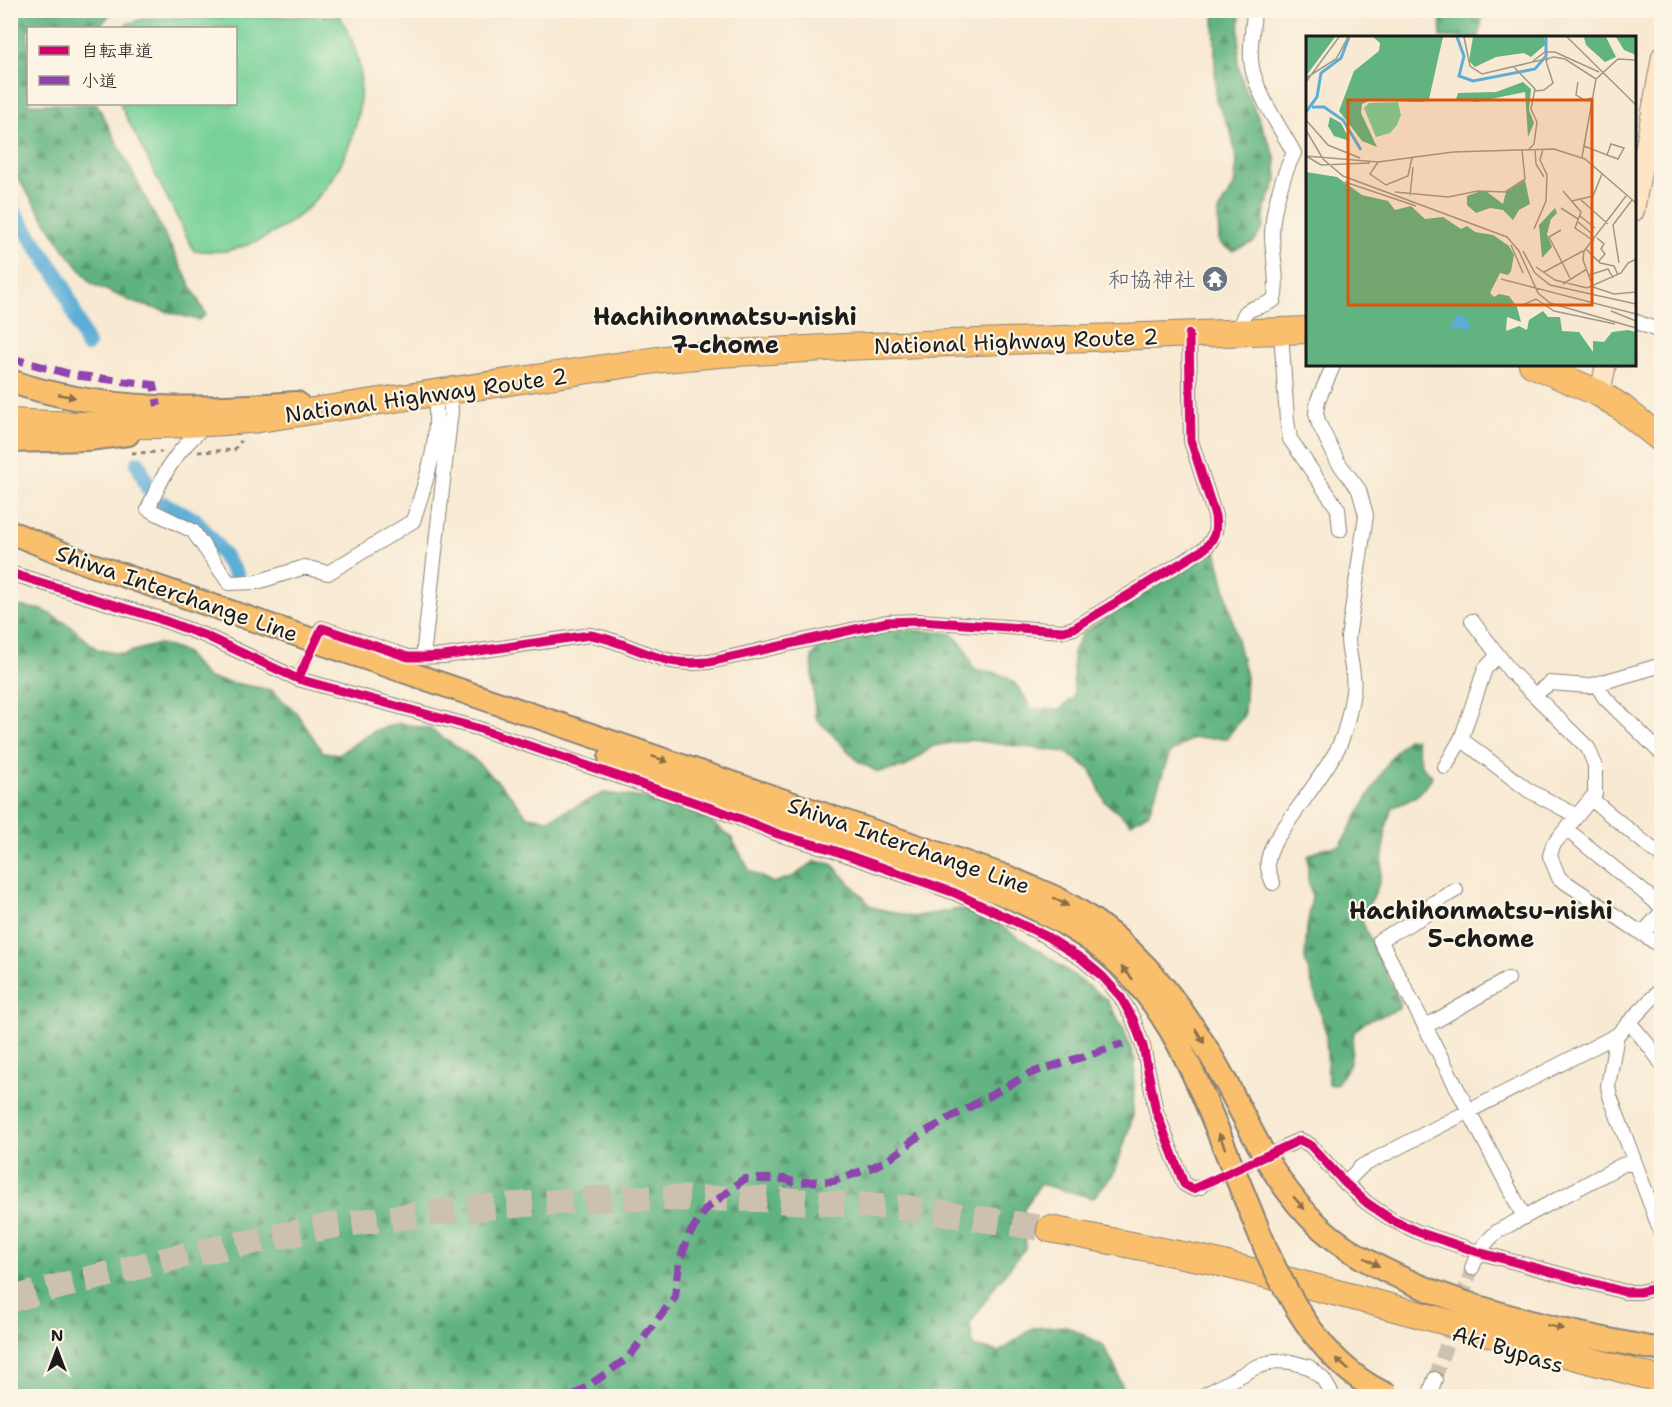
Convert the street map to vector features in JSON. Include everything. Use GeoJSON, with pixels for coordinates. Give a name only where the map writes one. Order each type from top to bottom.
{"type":"FeatureCollection","features":[{"type":"Feature","properties":{"kind":"highway","name":"National Highway Route 2"},"geometry":{"type":"LineString","coordinates":[[10,422],[113,425],[207,424],[260,419],[664,359],[719,354],[843,347],[1306,330]]}},
{"type":"Feature","properties":{"kind":"highway"},"geometry":{"type":"LineString","coordinates":[[1537,366],[1600,394],[1621,407],[1662,440]]}},
{"type":"Feature","properties":{"kind":"highway","name":"Aki Bypass"},"geometry":{"type":"LineString","coordinates":[[1050,1228],[1208,1260],[1662,1380]]}},
{"type":"Feature","properties":{"kind":"highway","name":"Aki Bypass"},"geometry":{"type":"LineString","coordinates":[[1357,1298],[1509,1351],[1662,1393]]}},
{"type":"Feature","properties":{"kind":"main road"},"geometry":{"type":"LineString","coordinates":[[10,381],[56,394],[91,400],[158,406],[272,405],[359,398],[437,388],[492,385]]}},
{"type":"Feature","properties":{"kind":"main road"},"geometry":{"type":"LineString","coordinates":[[10,441],[89,439],[207,424]]}},
{"type":"Feature","properties":{"kind":"main road","name":"Shiwa Interchange Line"},"geometry":{"type":"LineString","coordinates":[[10,532],[84,562],[1010,878],[1061,901],[1101,927],[1136,957],[1191,1021],[1267,1161],[1284,1186],[1323,1230],[1383,1268],[1416,1284],[1454,1298],[1561,1328],[1662,1350]]}},
{"type":"Feature","properties":{"kind":"main road","name":"Shiwa Interchange Line"},"geometry":{"type":"LineString","coordinates":[[10,547],[80,576],[998,892],[1049,914],[1089,939],[1124,969],[1151,1000],[1191,1067],[1285,1291],[1304,1322],[1325,1349],[1352,1373],[1390,1396]]}},
{"type":"Feature","properties":{"kind":"street"},"geometry":{"type":"LineString","coordinates":[[1241,333],[1241,318],[1247,310],[1274,300],[1276,289],[1272,234],[1274,212],[1283,185],[1283,174],[1294,153],[1253,73],[1251,61],[1254,10]]}},
{"type":"Feature","properties":{"kind":"street"},"geometry":{"type":"LineString","coordinates":[[1636,205],[1662,56]]}},
{"type":"Feature","properties":{"kind":"street"},"geometry":{"type":"LineString","coordinates":[[1636,321],[1662,332]]}},
{"type":"Feature","properties":{"kind":"street"},"geometry":{"type":"LineString","coordinates":[[1281,331],[1290,439],[1338,509],[1340,530]]}},
{"type":"Feature","properties":{"kind":"street"},"geometry":{"type":"LineString","coordinates":[[320,631],[322,628],[408,657],[444,656],[590,635],[605,637],[670,661],[688,663],[709,662],[887,622],[920,621],[1063,631],[1074,628],[1204,549],[1214,540],[1217,529],[1215,516],[1191,441],[1189,334]]}},
{"type":"Feature","properties":{"kind":"street"},"geometry":{"type":"LineString","coordinates":[[1273,883],[1266,867],[1269,854],[1275,841],[1337,749],[1344,732],[1353,690],[1348,638],[1366,515],[1359,490],[1338,462],[1316,414],[1318,400],[1333,366]]}},
{"type":"Feature","properties":{"kind":"street"},"geometry":{"type":"LineString","coordinates":[[1600,394],[1606,366]]}},
{"type":"Feature","properties":{"kind":"street"},"geometry":{"type":"LineString","coordinates":[[423,657],[451,411],[442,392]]}},
{"type":"Feature","properties":{"kind":"street"},"geometry":{"type":"LineString","coordinates":[[207,424],[186,442],[164,472],[148,509],[193,531],[229,583],[257,582],[305,567],[328,573],[413,521],[435,452],[437,417],[442,392]]}},
{"type":"Feature","properties":{"kind":"street"},"geometry":{"type":"LineString","coordinates":[[10,573],[157,618],[300,674],[477,728],[712,808],[778,834],[830,849],[956,893],[1046,936],[1082,959],[1103,976],[1120,996],[1133,1019],[1143,1046],[1156,1111],[1184,1184],[1193,1189],[1200,1187]]}},
{"type":"Feature","properties":{"kind":"street"},"geometry":{"type":"LineString","coordinates":[[1472,621],[1511,672],[1588,748],[1595,765],[1594,794],[1553,845],[1550,856],[1558,878],[1662,947]]}},
{"type":"Feature","properties":{"kind":"street"},"geometry":{"type":"LineString","coordinates":[[1445,767],[1461,739],[1485,669],[1498,655]]}},
{"type":"Feature","properties":{"kind":"street"},"geometry":{"type":"LineString","coordinates":[[1534,695],[1550,683],[1589,686],[1662,665]]}},
{"type":"Feature","properties":{"kind":"street"},"geometry":{"type":"LineString","coordinates":[[1596,684],[1605,698],[1662,754]]}},
{"type":"Feature","properties":{"kind":"street"},"geometry":{"type":"LineString","coordinates":[[1461,739],[1528,789],[1577,816]]}},
{"type":"Feature","properties":{"kind":"street"},"geometry":{"type":"LineString","coordinates":[[1591,799],[1662,857]]}},
{"type":"Feature","properties":{"kind":"street"},"geometry":{"type":"LineString","coordinates":[[1566,829],[1662,907]]}},
{"type":"Feature","properties":{"kind":"street"},"geometry":{"type":"LineString","coordinates":[[1456,890],[1433,903],[1429,912],[1380,940],[1524,1217]]}},
{"type":"Feature","properties":{"kind":"street"},"geometry":{"type":"LineString","coordinates":[[1642,934],[1662,912]]}},
{"type":"Feature","properties":{"kind":"street"},"geometry":{"type":"LineString","coordinates":[[1425,1027],[1508,979]]}},
{"type":"Feature","properties":{"kind":"street"},"geometry":{"type":"LineString","coordinates":[[1345,1183],[1362,1166],[1617,1035],[1662,988]]}},
{"type":"Feature","properties":{"kind":"street"},"geometry":{"type":"LineString","coordinates":[[1629,1022],[1662,1064]]}},
{"type":"Feature","properties":{"kind":"street"},"geometry":{"type":"LineString","coordinates":[[1617,1035],[1608,1086],[1610,1096],[1634,1161],[1655,1200],[1662,1235]]}},
{"type":"Feature","properties":{"kind":"street"},"geometry":{"type":"LineString","coordinates":[[1288,1145],[1300,1140],[1310,1145],[1367,1203],[1392,1220],[1418,1232],[1478,1252],[1625,1292],[1639,1292],[1662,1287]]}},
{"type":"Feature","properties":{"kind":"street"},"geometry":{"type":"LineString","coordinates":[[1472,1268],[1478,1252],[1498,1231],[1622,1165],[1634,1161]]}},
{"type":"Feature","properties":{"kind":"street"},"geometry":{"type":"LineString","coordinates":[[1203,1396],[1256,1367],[1275,1361],[1309,1367],[1323,1379],[1333,1396]]}},
{"type":"Feature","properties":{"kind":"street"},"geometry":{"type":"LineString","coordinates":[[1429,1396],[1436,1379]]}},
{"type":"Feature","properties":{"kind":"path"},"geometry":{"type":"LineString","coordinates":[[123,453],[234,450],[260,419]]}},
{"type":"Feature","properties":{"kind":"green space"},"geometry":{"type":"Polygon","coordinates":[[[1440,10],[1489,11],[1482,19],[1479,36],[1441,36],[1440,10]]]}},
{"type":"Feature","properties":{"kind":"green space"},"geometry":{"type":"Polygon","coordinates":[[[10,11],[113,11],[99,27],[27,27],[27,105],[98,105],[206,315],[198,320],[135,303],[92,284],[64,249],[11,168],[10,11]]]}},
{"type":"Feature","properties":{"kind":"green space"},"geometry":{"type":"Polygon","coordinates":[[[381,11],[514,11],[505,15],[413,16],[381,11]]]}},
{"type":"Feature","properties":{"kind":"green space"},"geometry":{"type":"Polygon","coordinates":[[[777,11],[877,11],[783,16],[777,11]]]}},
{"type":"Feature","properties":{"kind":"green space"},"geometry":{"type":"Polygon","coordinates":[[[1214,11],[1240,11],[1238,65],[1243,83],[1275,156],[1277,180],[1265,208],[1263,228],[1254,242],[1232,251],[1219,243],[1218,211],[1234,186],[1237,163],[1231,132],[1216,100],[1214,11]]]}},
{"type":"Feature","properties":{"kind":"green space"},"geometry":{"type":"Polygon","coordinates":[[[340,16],[350,36],[360,72],[357,120],[340,165],[312,203],[294,220],[262,239],[232,250],[194,251],[121,105],[237,105],[237,27],[125,27],[146,18],[340,16]]]}},
{"type":"Feature","properties":{"kind":"green space"},"geometry":{"type":"Polygon","coordinates":[[[1216,550],[1246,677],[1244,715],[1227,738],[1193,738],[1170,753],[1149,812],[1131,823],[1105,802],[1091,770],[1065,752],[969,740],[933,746],[905,767],[878,772],[859,762],[815,717],[812,656],[824,644],[891,629],[951,633],[965,648],[973,669],[1002,675],[1009,679],[1020,690],[1031,708],[1059,710],[1074,697],[1073,653],[1082,633],[1216,550]]]}},
{"type":"Feature","properties":{"kind":"green space"},"geometry":{"type":"Polygon","coordinates":[[[10,605],[43,610],[69,625],[98,650],[123,654],[159,644],[185,652],[207,678],[271,690],[295,711],[323,752],[339,754],[374,731],[400,723],[430,729],[473,758],[508,792],[527,816],[549,819],[604,793],[652,799],[696,811],[731,837],[750,871],[773,883],[794,876],[815,861],[832,864],[872,907],[913,917],[960,909],[994,922],[1043,953],[1106,999],[1123,1027],[1135,1060],[1133,1116],[1115,1172],[1093,1198],[1040,1184],[1024,1209],[1026,1247],[994,1287],[970,1324],[973,1346],[999,1352],[1033,1328],[1067,1326],[1103,1345],[1117,1371],[1125,1396],[11,1396],[10,605]]]}},
{"type":"Feature","properties":{"kind":"green space"},"geometry":{"type":"Polygon","coordinates":[[[1407,739],[1415,739],[1421,765],[1432,776],[1426,787],[1416,796],[1393,807],[1386,826],[1380,879],[1362,922],[1399,1000],[1399,1009],[1365,1022],[1354,1032],[1350,1064],[1336,1085],[1328,1084],[1326,1033],[1305,959],[1312,897],[1308,879],[1308,856],[1323,848],[1340,846],[1389,760],[1407,739]]]}},
{"type":"Feature","properties":{"kind":"waterway"},"geometry":{"type":"LineString","coordinates":[[10,207],[61,281],[87,345]]}},
{"type":"Feature","properties":{"kind":"waterway"},"geometry":{"type":"LineString","coordinates":[[138,463],[148,488]]}},
{"type":"Feature","properties":{"kind":"waterway"},"geometry":{"type":"LineString","coordinates":[[164,504],[195,520],[216,545],[237,576]]}},
{"type":"Feature","properties":{"kind":"tunnel"},"geometry":{"type":"LineString","coordinates":[[302,670],[318,635]]}},
{"type":"Feature","properties":{"kind":"tunnel"},"geometry":{"type":"LineString","coordinates":[[1200,1187],[1288,1145]]}},
{"type":"Feature","properties":{"kind":"tunnel"},"geometry":{"type":"LineString","coordinates":[[10,1300],[185,1255],[330,1226],[472,1208],[612,1198],[760,1199],[907,1208],[1050,1229]]}},
{"type":"Feature","properties":{"kind":"tunnel"},"geometry":{"type":"LineString","coordinates":[[1435,1379],[1472,1268]]}},
{"type":"Feature","properties":{"kind":"marked path"},"geometry":{"type":"LineString","coordinates":[[10,358],[73,375],[154,385],[158,406]]}},
{"type":"Feature","properties":{"kind":"marked path"},"geometry":{"type":"LineString","coordinates":[[574,1396],[628,1358],[675,1297],[679,1263],[689,1235],[706,1209],[744,1179],[785,1179],[793,1182],[834,1181],[868,1169],[888,1160],[923,1133],[1031,1073],[1123,1044]]}},
{"type":"Feature","properties":{"kind":"cycle path"},"geometry":{"type":"LineString","coordinates":[[298,679],[322,628],[408,657],[444,656],[590,635],[661,658],[690,663],[709,662],[887,622],[920,621],[1063,631],[1074,628],[1204,549],[1214,534],[1215,516],[1191,441],[1189,334]]}},
{"type":"Feature","properties":{"kind":"cycle path"},"geometry":{"type":"LineString","coordinates":[[10,573],[157,618],[206,636],[298,679],[477,728],[723,812],[778,834],[830,849],[955,893],[1046,936],[1082,959],[1120,996],[1133,1019],[1143,1046],[1156,1111],[1184,1184],[1193,1189],[1300,1140],[1310,1145],[1367,1203],[1392,1220],[1418,1232],[1478,1252],[1625,1292],[1639,1292],[1662,1287]]}},
{"type":"Feature","properties":{"kind":"place","name":"和協神社"},"geometry":{"type":"Point","coordinates":[1215,279]}},
{"type":"Feature","properties":{"kind":"district","name":"Hachihonmatsu-nishi 7-chome"},"geometry":{"type":"Point","coordinates":[725,331]}},
{"type":"Feature","properties":{"kind":"district","name":"Hachihonmatsu-nishi 5-chome"},"geometry":{"type":"Point","coordinates":[1481,925]}}]}
